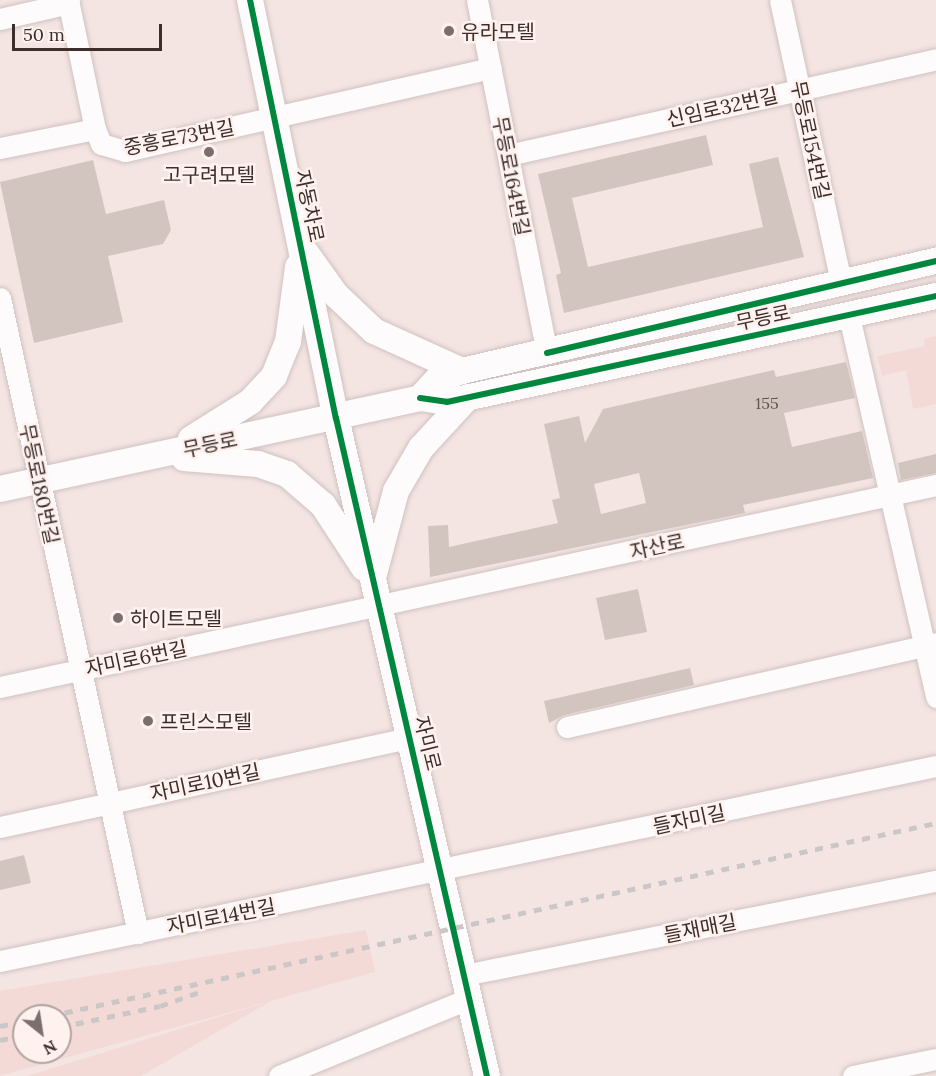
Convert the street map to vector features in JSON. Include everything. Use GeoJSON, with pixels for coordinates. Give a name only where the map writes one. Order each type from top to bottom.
{"type":"FeatureCollection","features":[{"type":"Feature","properties":{"kind":"street","name":"자동차로"},"geometry":{"type":"LineString","coordinates":[[250,0],[336,418]]}},
{"type":"Feature","properties":{"kind":"street","name":"무등로164번길"},"geometry":{"type":"LineString","coordinates":[[477,0],[547,353]]}},
{"type":"Feature","properties":{"kind":"street","name":"무등로154번길"},"geometry":{"type":"LineString","coordinates":[[780,0],[841,281]]}},
{"type":"Feature","properties":{"kind":"street","name":"중흥로73번길"},"geometry":{"type":"LineString","coordinates":[[0,19],[68,2],[95,129],[101,144],[125,151],[275,119]]}},
{"type":"Feature","properties":{"kind":"street","name":"신임로32번길"},"geometry":{"type":"LineString","coordinates":[[508,155],[936,59]]}},
{"type":"Feature","properties":{"kind":"street"},"geometry":{"type":"LineString","coordinates":[[275,119],[490,68]]}},
{"type":"Feature","properties":{"kind":"street","name":"중흥로73번길"},"geometry":{"type":"LineString","coordinates":[[0,148],[95,129]]}},
{"type":"Feature","properties":{"kind":"street"},"geometry":{"type":"LineString","coordinates":[[301,246],[336,294],[374,331],[462,371]]}},
{"type":"Feature","properties":{"kind":"street"},"geometry":{"type":"LineString","coordinates":[[155,456],[216,427],[274,376],[288,342],[301,246]]}},
{"type":"Feature","properties":{"kind":"street","name":"무등로"},"geometry":{"type":"LineString","coordinates":[[420,398],[437,380],[462,371],[547,353],[841,281],[936,261]]}},
{"type":"Feature","properties":{"kind":"street","name":"무등로"},"geometry":{"type":"LineString","coordinates":[[0,489],[420,398],[447,402],[936,296]]}},
{"type":"Feature","properties":{"kind":"street","name":"무등로180번길"},"geometry":{"type":"LineString","coordinates":[[0,298],[138,933]]}},
{"type":"Feature","properties":{"kind":"street"},"geometry":{"type":"LineString","coordinates":[[849,316],[891,495],[930,644],[936,697]]}},
{"type":"Feature","properties":{"kind":"street"},"geometry":{"type":"LineString","coordinates":[[375,594],[396,492],[421,448],[468,397]]}},
{"type":"Feature","properties":{"kind":"street","name":"자미로"},"geometry":{"type":"LineString","coordinates":[[336,418],[375,594],[442,872],[486,1076]]}},
{"type":"Feature","properties":{"kind":"street"},"geometry":{"type":"LineString","coordinates":[[155,456],[258,464],[287,474],[323,506],[375,594]]}},
{"type":"Feature","properties":{"kind":"street","name":"자산로"},"geometry":{"type":"LineString","coordinates":[[375,594],[936,485]]}},
{"type":"Feature","properties":{"kind":"street","name":"자미로6번길"},"geometry":{"type":"LineString","coordinates":[[0,687],[81,670],[375,594]]}},
{"type":"Feature","properties":{"kind":"street"},"geometry":{"type":"LineString","coordinates":[[567,728],[930,644]]}},
{"type":"Feature","properties":{"kind":"street","name":"자미로10번길"},"geometry":{"type":"LineString","coordinates":[[0,826],[409,738]]}},
{"type":"Feature","properties":{"kind":"street","name":"들자미길"},"geometry":{"type":"LineString","coordinates":[[442,872],[936,766]]}},
{"type":"Feature","properties":{"kind":"street","name":"자미로14번길"},"geometry":{"type":"LineString","coordinates":[[0,961],[442,872]]}},
{"type":"Feature","properties":{"kind":"street","name":"들재매길"},"geometry":{"type":"LineString","coordinates":[[279,1076],[466,987],[936,881]]}},
{"type":"Feature","properties":{"kind":"street"},"geometry":{"type":"LineString","coordinates":[[853,1076],[936,1059]]}},
{"type":"Feature","properties":{"kind":"shaded area"},"geometry":{"type":"Polygon","coordinates":[[[936,336],[936,404],[913,409],[906,370],[882,376],[877,356],[925,346],[924,339],[936,336]]]}},
{"type":"Feature","properties":{"kind":"shaded area"},"geometry":{"type":"Polygon","coordinates":[[[366,930],[375,972],[72,1056],[72,1004],[12,1004],[12,1064],[43,1064],[0,1076],[0,991],[366,930]]]}},
{"type":"Feature","properties":{"kind":"shaded area"},"geometry":{"type":"Polygon","coordinates":[[[271,1001],[141,1076],[27,1076],[72,1064],[271,1001]]]}},
{"type":"Feature","properties":{"kind":"building"},"geometry":{"type":"Polygon","coordinates":[[[706,135],[713,165],[572,198],[588,267],[763,227],[749,164],[778,157],[804,257],[564,313],[556,275],[561,273],[538,174],[706,135]]]}},
{"type":"Feature","properties":{"kind":"building"},"geometry":{"type":"Polygon","coordinates":[[[93,160],[106,214],[164,200],[171,230],[163,244],[108,256],[123,322],[34,343],[0,182],[93,160]]]}},
{"type":"Feature","properties":{"kind":"building"},"geometry":{"type":"Polygon","coordinates":[[[846,362],[855,398],[784,413],[792,447],[862,431],[873,478],[743,505],[745,513],[430,577],[428,526],[448,525],[449,547],[558,523],[552,500],[560,498],[544,424],[579,416],[585,443],[603,409],[774,370],[776,377],[846,362]],[[639,473],[594,484],[601,514],[646,503],[639,473]]]}},
{"type":"Feature","properties":{"kind":"building"},"geometry":{"type":"Polygon","coordinates":[[[936,454],[936,473],[901,480],[898,463],[936,454]]]}},
{"type":"Feature","properties":{"kind":"building"},"geometry":{"type":"Polygon","coordinates":[[[638,589],[647,632],[605,640],[596,598],[638,589]]]}},
{"type":"Feature","properties":{"kind":"building"},"geometry":{"type":"Polygon","coordinates":[[[690,668],[694,685],[564,715],[549,723],[544,701],[690,668]]]}},
{"type":"Feature","properties":{"kind":"building"},"geometry":{"type":"Polygon","coordinates":[[[24,855],[31,883],[0,890],[0,861],[24,855]]]}},
{"type":"Feature","properties":{"kind":"railway"},"geometry":{"type":"LineString","coordinates":[[72,1011],[936,823]]}},
{"type":"Feature","properties":{"kind":"railway"},"geometry":{"type":"LineString","coordinates":[[72,1024],[160,1006],[202,991]]}},
{"type":"Feature","properties":{"kind":"railway"},"geometry":{"type":"LineString","coordinates":[[0,1026],[12,1024]]}},
{"type":"Feature","properties":{"kind":"railway"},"geometry":{"type":"LineString","coordinates":[[0,1040],[12,1038]]}},
{"type":"Feature","properties":{"kind":"cycle path"},"geometry":{"type":"LineString","coordinates":[[250,0],[336,418],[487,1076]]}},
{"type":"Feature","properties":{"kind":"cycle path"},"geometry":{"type":"LineString","coordinates":[[547,353],[936,261]]}},
{"type":"Feature","properties":{"kind":"cycle path"},"geometry":{"type":"LineString","coordinates":[[420,398],[447,402],[936,296]]}},
{"type":"Feature","properties":{"kind":"place","name":"유라모텔"},"geometry":{"type":"Point","coordinates":[449,31]}},
{"type":"Feature","properties":{"kind":"place","name":"고구려모텔"},"geometry":{"type":"Point","coordinates":[209,152]}},
{"type":"Feature","properties":{"kind":"place","name":"하이트모텔"},"geometry":{"type":"Point","coordinates":[118,618]}},
{"type":"Feature","properties":{"kind":"place","name":"프린스모텔"},"geometry":{"type":"Point","coordinates":[148,721]}}]}
